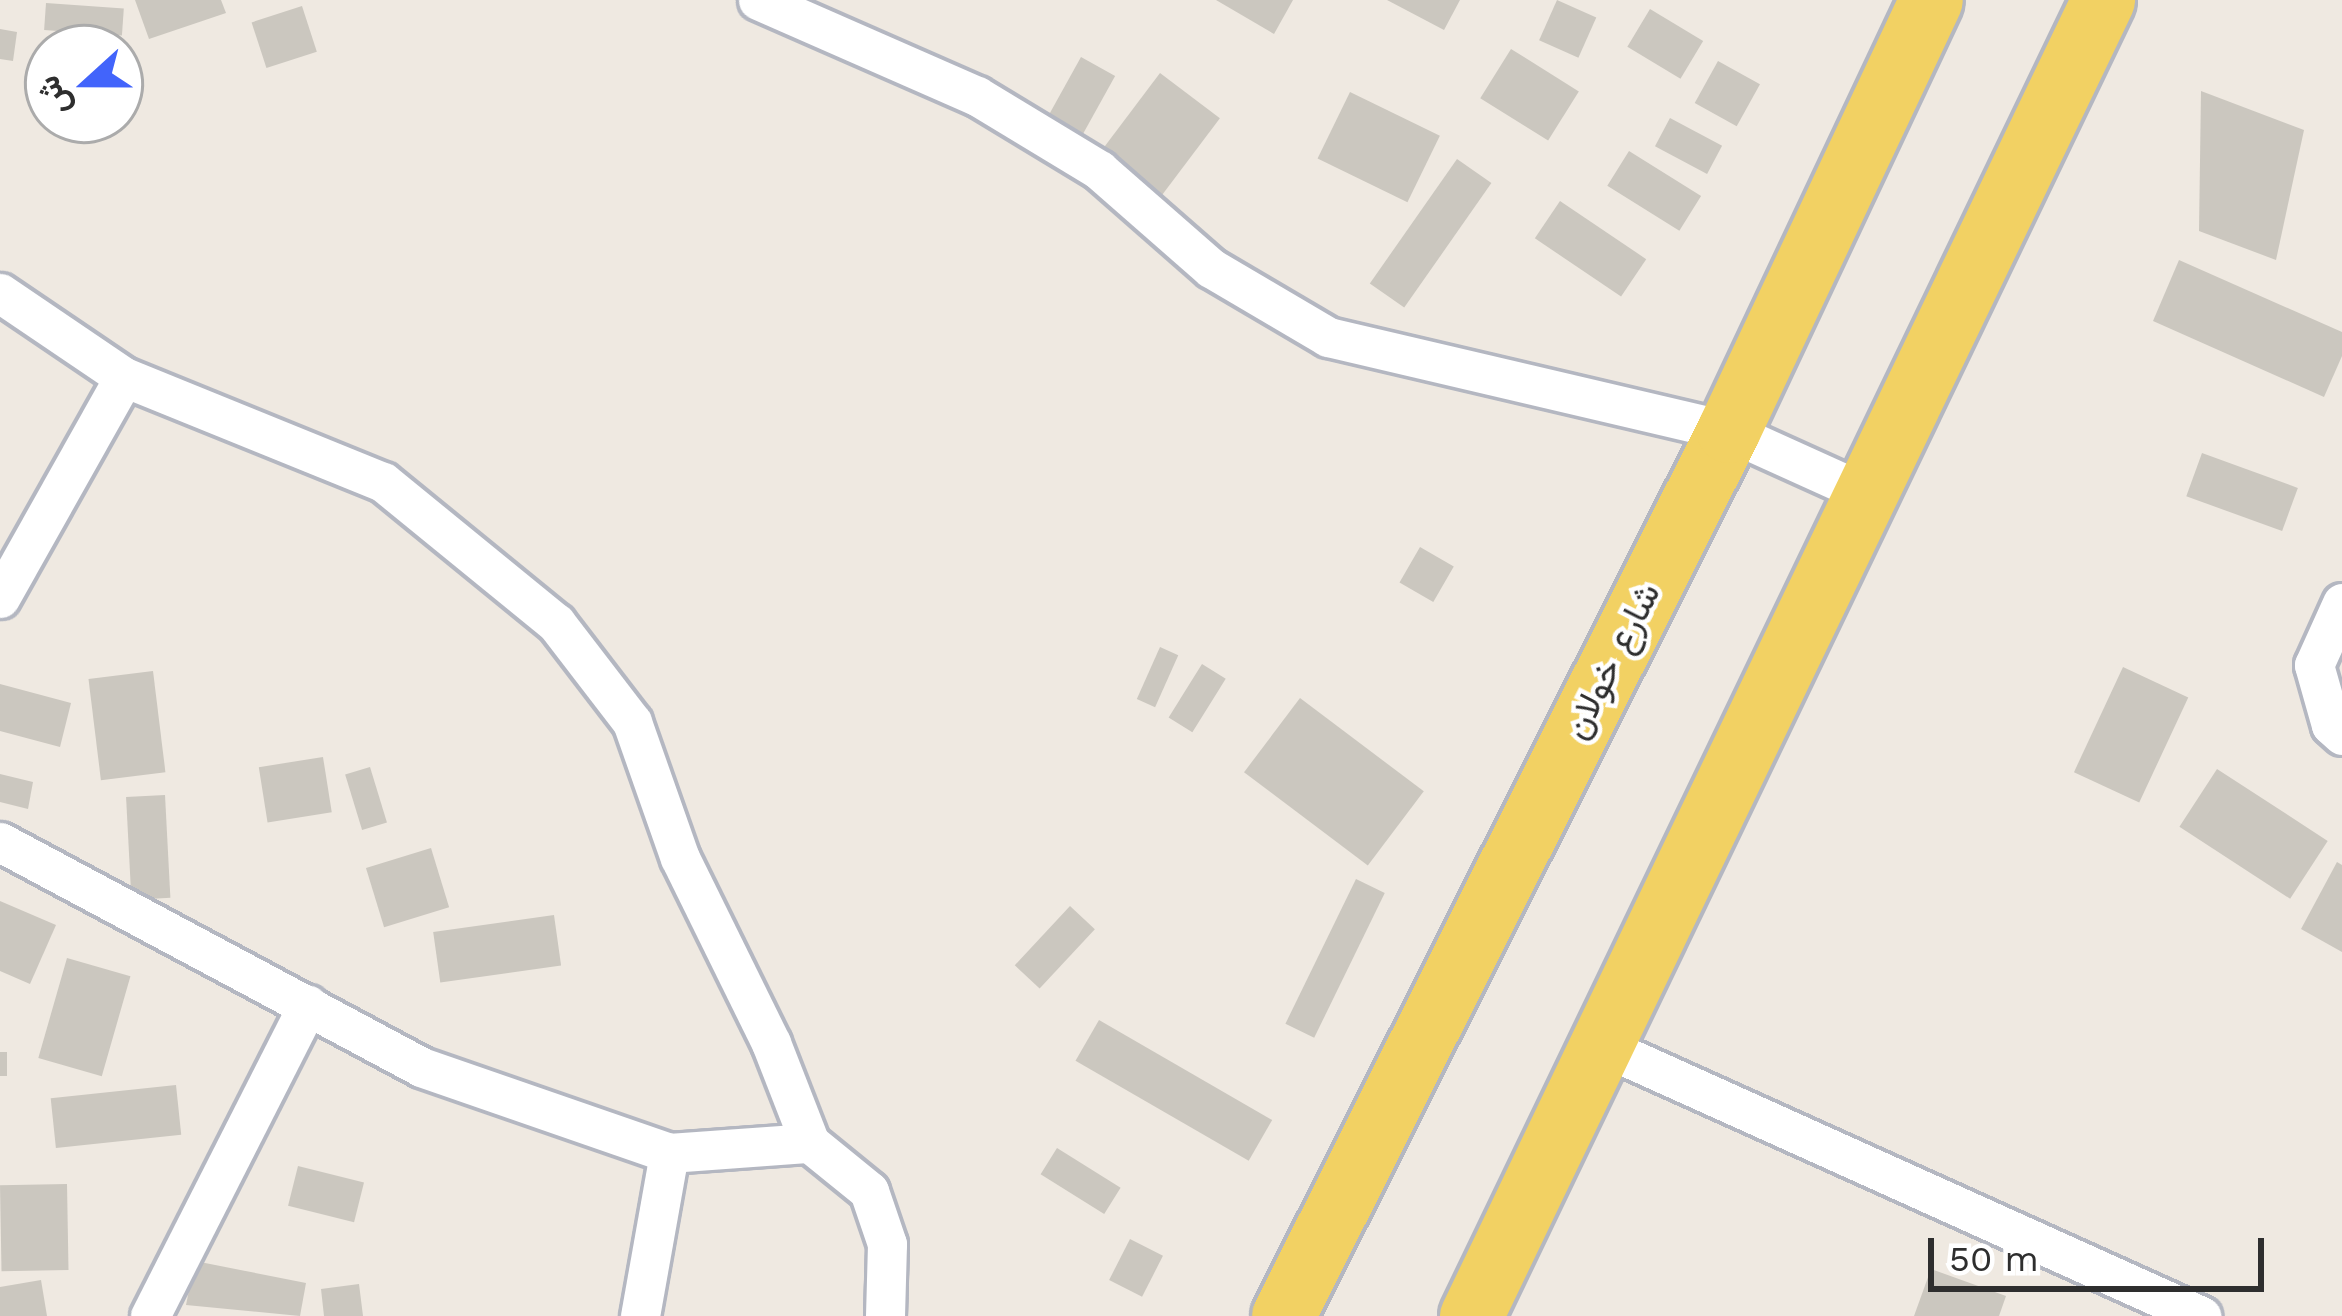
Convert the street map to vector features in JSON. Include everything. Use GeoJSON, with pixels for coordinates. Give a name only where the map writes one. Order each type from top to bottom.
{"type":"FeatureCollection","features":[{"type":"Feature","properties":{"kind":"main road","name":"شارع خولان"},"geometry":{"type":"LineString","coordinates":[[1283,1316],[1728,431],[1931,0]]}},
{"type":"Feature","properties":{"kind":"main road"},"geometry":{"type":"LineString","coordinates":[[1471,1316],[2103,0]]}},
{"type":"Feature","properties":{"kind":"street"},"geometry":{"type":"LineString","coordinates":[[758,0],[977,96],[1099,170],[1211,268],[1328,337],[1728,431],[1869,495]]}},
{"type":"Feature","properties":{"kind":"street"},"geometry":{"type":"LineString","coordinates":[[0,292],[124,377],[383,482],[556,622],[632,722],[680,858],[771,1043],[810,1143],[869,1191],[887,1244],[885,1316]]}},
{"type":"Feature","properties":{"kind":"street"},"geometry":{"type":"LineString","coordinates":[[0,598],[124,377]]}},
{"type":"Feature","properties":{"kind":"street"},"geometry":{"type":"LineString","coordinates":[[2342,603],[2314,665],[2331,725],[2342,735]]}},
{"type":"Feature","properties":{"kind":"street"},"geometry":{"type":"LineString","coordinates":[[0,842],[422,1067],[669,1153],[810,1143]]}},
{"type":"Feature","properties":{"kind":"street"},"geometry":{"type":"LineString","coordinates":[[150,1316],[308,1005]]}},
{"type":"Feature","properties":{"kind":"street"},"geometry":{"type":"LineString","coordinates":[[1598,1044],[2201,1316]]}},
{"type":"Feature","properties":{"kind":"street"},"geometry":{"type":"LineString","coordinates":[[640,1316],[669,1153]]}},
{"type":"Feature","properties":{"kind":"building"},"geometry":{"type":"Polygon","coordinates":[[[135,0],[221,0],[226,13],[149,39],[135,0]]]}},
{"type":"Feature","properties":{"kind":"building"},"geometry":{"type":"Polygon","coordinates":[[[1216,0],[1293,0],[1274,34],[1216,0]]]}},
{"type":"Feature","properties":{"kind":"building"},"geometry":{"type":"Polygon","coordinates":[[[1387,0],[1460,0],[1444,30],[1387,0]]]}},
{"type":"Feature","properties":{"kind":"building"},"geometry":{"type":"Polygon","coordinates":[[[1557,0],[1596,17],[1578,58],[1539,40],[1557,0]]]}},
{"type":"Feature","properties":{"kind":"building"},"geometry":{"type":"Polygon","coordinates":[[[46,3],[124,8],[123,24],[45,24],[46,3]]]}},
{"type":"Feature","properties":{"kind":"building"},"geometry":{"type":"Polygon","coordinates":[[[302,6],[317,52],[266,68],[252,22],[302,6]]]}},
{"type":"Feature","properties":{"kind":"building"},"geometry":{"type":"Polygon","coordinates":[[[1650,9],[1703,41],[1680,79],[1627,47],[1650,9]]]}},
{"type":"Feature","properties":{"kind":"building"},"geometry":{"type":"Polygon","coordinates":[[[0,29],[17,32],[13,61],[0,59],[0,29]]]}},
{"type":"Feature","properties":{"kind":"building"},"geometry":{"type":"Polygon","coordinates":[[[1511,49],[1579,91],[1548,141],[1480,98],[1511,49]]]}},
{"type":"Feature","properties":{"kind":"building"},"geometry":{"type":"Polygon","coordinates":[[[1081,57],[1115,76],[1067,162],[1033,144],[1081,57]]]}},
{"type":"Feature","properties":{"kind":"building"},"geometry":{"type":"Polygon","coordinates":[[[1718,61],[1760,84],[1737,126],[1695,103],[1718,61]]]}},
{"type":"Feature","properties":{"kind":"building"},"geometry":{"type":"Polygon","coordinates":[[[1160,73],[1220,118],[1155,204],[1095,159],[1160,73]]]}},
{"type":"Feature","properties":{"kind":"building"},"geometry":{"type":"Polygon","coordinates":[[[2201,91],[2304,130],[2276,260],[2199,231],[2201,91]]]}},
{"type":"Feature","properties":{"kind":"building"},"geometry":{"type":"Polygon","coordinates":[[[1350,92],[1440,136],[1407,202],[1318,159],[1350,92]]]}},
{"type":"Feature","properties":{"kind":"building"},"geometry":{"type":"Polygon","coordinates":[[[1670,118],[1722,146],[1707,174],[1655,146],[1670,118]]]}},
{"type":"Feature","properties":{"kind":"building"},"geometry":{"type":"Polygon","coordinates":[[[1629,151],[1701,196],[1679,231],[1607,186],[1629,151]]]}},
{"type":"Feature","properties":{"kind":"building"},"geometry":{"type":"Polygon","coordinates":[[[1457,159],[1491,183],[1404,308],[1370,284],[1457,159]]]}},
{"type":"Feature","properties":{"kind":"building"},"geometry":{"type":"Polygon","coordinates":[[[1560,201],[1646,259],[1621,296],[1535,238],[1560,201]]]}},
{"type":"Feature","properties":{"kind":"building"},"geometry":{"type":"Polygon","coordinates":[[[2179,260],[2342,332],[2342,356],[2324,397],[2153,321],[2179,260]]]}},
{"type":"Feature","properties":{"kind":"building"},"geometry":{"type":"Polygon","coordinates":[[[2202,453],[2298,488],[2282,531],[2186,496],[2202,453]]]}},
{"type":"Feature","properties":{"kind":"building"},"geometry":{"type":"Polygon","coordinates":[[[1420,547],[1454,566],[1433,602],[1400,583],[1420,547]]]}},
{"type":"Feature","properties":{"kind":"building"},"geometry":{"type":"Polygon","coordinates":[[[1160,647],[1178,655],[1155,707],[1137,699],[1160,647]]]}},
{"type":"Feature","properties":{"kind":"building"},"geometry":{"type":"Polygon","coordinates":[[[1202,664],[1226,679],[1192,732],[1169,717],[1202,664]]]}},
{"type":"Feature","properties":{"kind":"building"},"geometry":{"type":"Polygon","coordinates":[[[2123,667],[2188,697],[2139,803],[2074,772],[2123,667]]]}},
{"type":"Feature","properties":{"kind":"building"},"geometry":{"type":"Polygon","coordinates":[[[153,671],[165,772],[101,780],[88,679],[153,671]]]}},
{"type":"Feature","properties":{"kind":"building"},"geometry":{"type":"Polygon","coordinates":[[[0,684],[71,703],[60,747],[0,731],[0,684]]]}},
{"type":"Feature","properties":{"kind":"building"},"geometry":{"type":"Polygon","coordinates":[[[1300,698],[1424,791],[1368,866],[1244,772],[1300,698]]]}},
{"type":"Feature","properties":{"kind":"building"},"geometry":{"type":"Polygon","coordinates":[[[323,757],[332,812],[268,822],[259,767],[323,757]]]}},
{"type":"Feature","properties":{"kind":"building"},"geometry":{"type":"Polygon","coordinates":[[[370,767],[387,822],[362,830],[345,775],[370,767]]]}},
{"type":"Feature","properties":{"kind":"building"},"geometry":{"type":"Polygon","coordinates":[[[2217,769],[2328,841],[2290,899],[2179,827],[2217,769]]]}},
{"type":"Feature","properties":{"kind":"building"},"geometry":{"type":"Polygon","coordinates":[[[0,774],[33,782],[28,809],[0,802],[0,774]]]}},
{"type":"Feature","properties":{"kind":"building"},"geometry":{"type":"Polygon","coordinates":[[[165,795],[170,898],[131,900],[126,797],[165,795]]]}},
{"type":"Feature","properties":{"kind":"building"},"geometry":{"type":"Polygon","coordinates":[[[431,848],[449,907],[384,927],[366,868],[431,848]]]}},
{"type":"Feature","properties":{"kind":"building"},"geometry":{"type":"Polygon","coordinates":[[[2337,862],[2342,865],[2342,952],[2301,929],[2337,862]]]}},
{"type":"Feature","properties":{"kind":"building"},"geometry":{"type":"Polygon","coordinates":[[[1356,879],[1385,893],[1314,1038],[1285,1024],[1356,879]]]}},
{"type":"Feature","properties":{"kind":"building"},"geometry":{"type":"Polygon","coordinates":[[[0,901],[56,925],[30,984],[0,971],[0,901]]]}},
{"type":"Feature","properties":{"kind":"building"},"geometry":{"type":"Polygon","coordinates":[[[1070,906],[1095,929],[1040,988],[1015,965],[1070,906]]]}},
{"type":"Feature","properties":{"kind":"building"},"geometry":{"type":"Polygon","coordinates":[[[554,915],[561,966],[440,982],[433,932],[554,915]]]}},
{"type":"Feature","properties":{"kind":"building"},"geometry":{"type":"Polygon","coordinates":[[[67,958],[130,976],[102,1076],[38,1058],[67,958]]]}},
{"type":"Feature","properties":{"kind":"building"},"geometry":{"type":"Polygon","coordinates":[[[1099,1020],[1272,1120],[1249,1161],[1076,1061],[1099,1020]]]}},
{"type":"Feature","properties":{"kind":"building"},"geometry":{"type":"Polygon","coordinates":[[[0,1052],[7,1052],[7,1076],[0,1076],[0,1052]]]}},
{"type":"Feature","properties":{"kind":"building"},"geometry":{"type":"Polygon","coordinates":[[[176,1085],[181,1135],[56,1148],[51,1098],[176,1085]]]}},
{"type":"Feature","properties":{"kind":"building"},"geometry":{"type":"Polygon","coordinates":[[[1057,1148],[1121,1188],[1104,1214],[1041,1174],[1057,1148]]]}},
{"type":"Feature","properties":{"kind":"building"},"geometry":{"type":"Polygon","coordinates":[[[298,1166],[364,1182],[354,1222],[288,1206],[298,1166]]]}},
{"type":"Feature","properties":{"kind":"building"},"geometry":{"type":"Polygon","coordinates":[[[67,1184],[69,1270],[2,1271],[0,1185],[67,1184]]]}},
{"type":"Feature","properties":{"kind":"building"},"geometry":{"type":"Polygon","coordinates":[[[1130,1239],[1163,1256],[1142,1297],[1109,1280],[1130,1239]]]}},
{"type":"Feature","properties":{"kind":"building"},"geometry":{"type":"Polygon","coordinates":[[[195,1261],[306,1283],[300,1316],[186,1305],[195,1261]]]}},
{"type":"Feature","properties":{"kind":"building"},"geometry":{"type":"Polygon","coordinates":[[[1931,1269],[2006,1296],[1999,1316],[1914,1316],[1931,1269]]]}},
{"type":"Feature","properties":{"kind":"building"},"geometry":{"type":"Polygon","coordinates":[[[41,1280],[47,1316],[0,1316],[0,1287],[41,1280]]]}},
{"type":"Feature","properties":{"kind":"building"},"geometry":{"type":"Polygon","coordinates":[[[359,1284],[363,1316],[324,1316],[321,1289],[359,1284]]]}}]}
